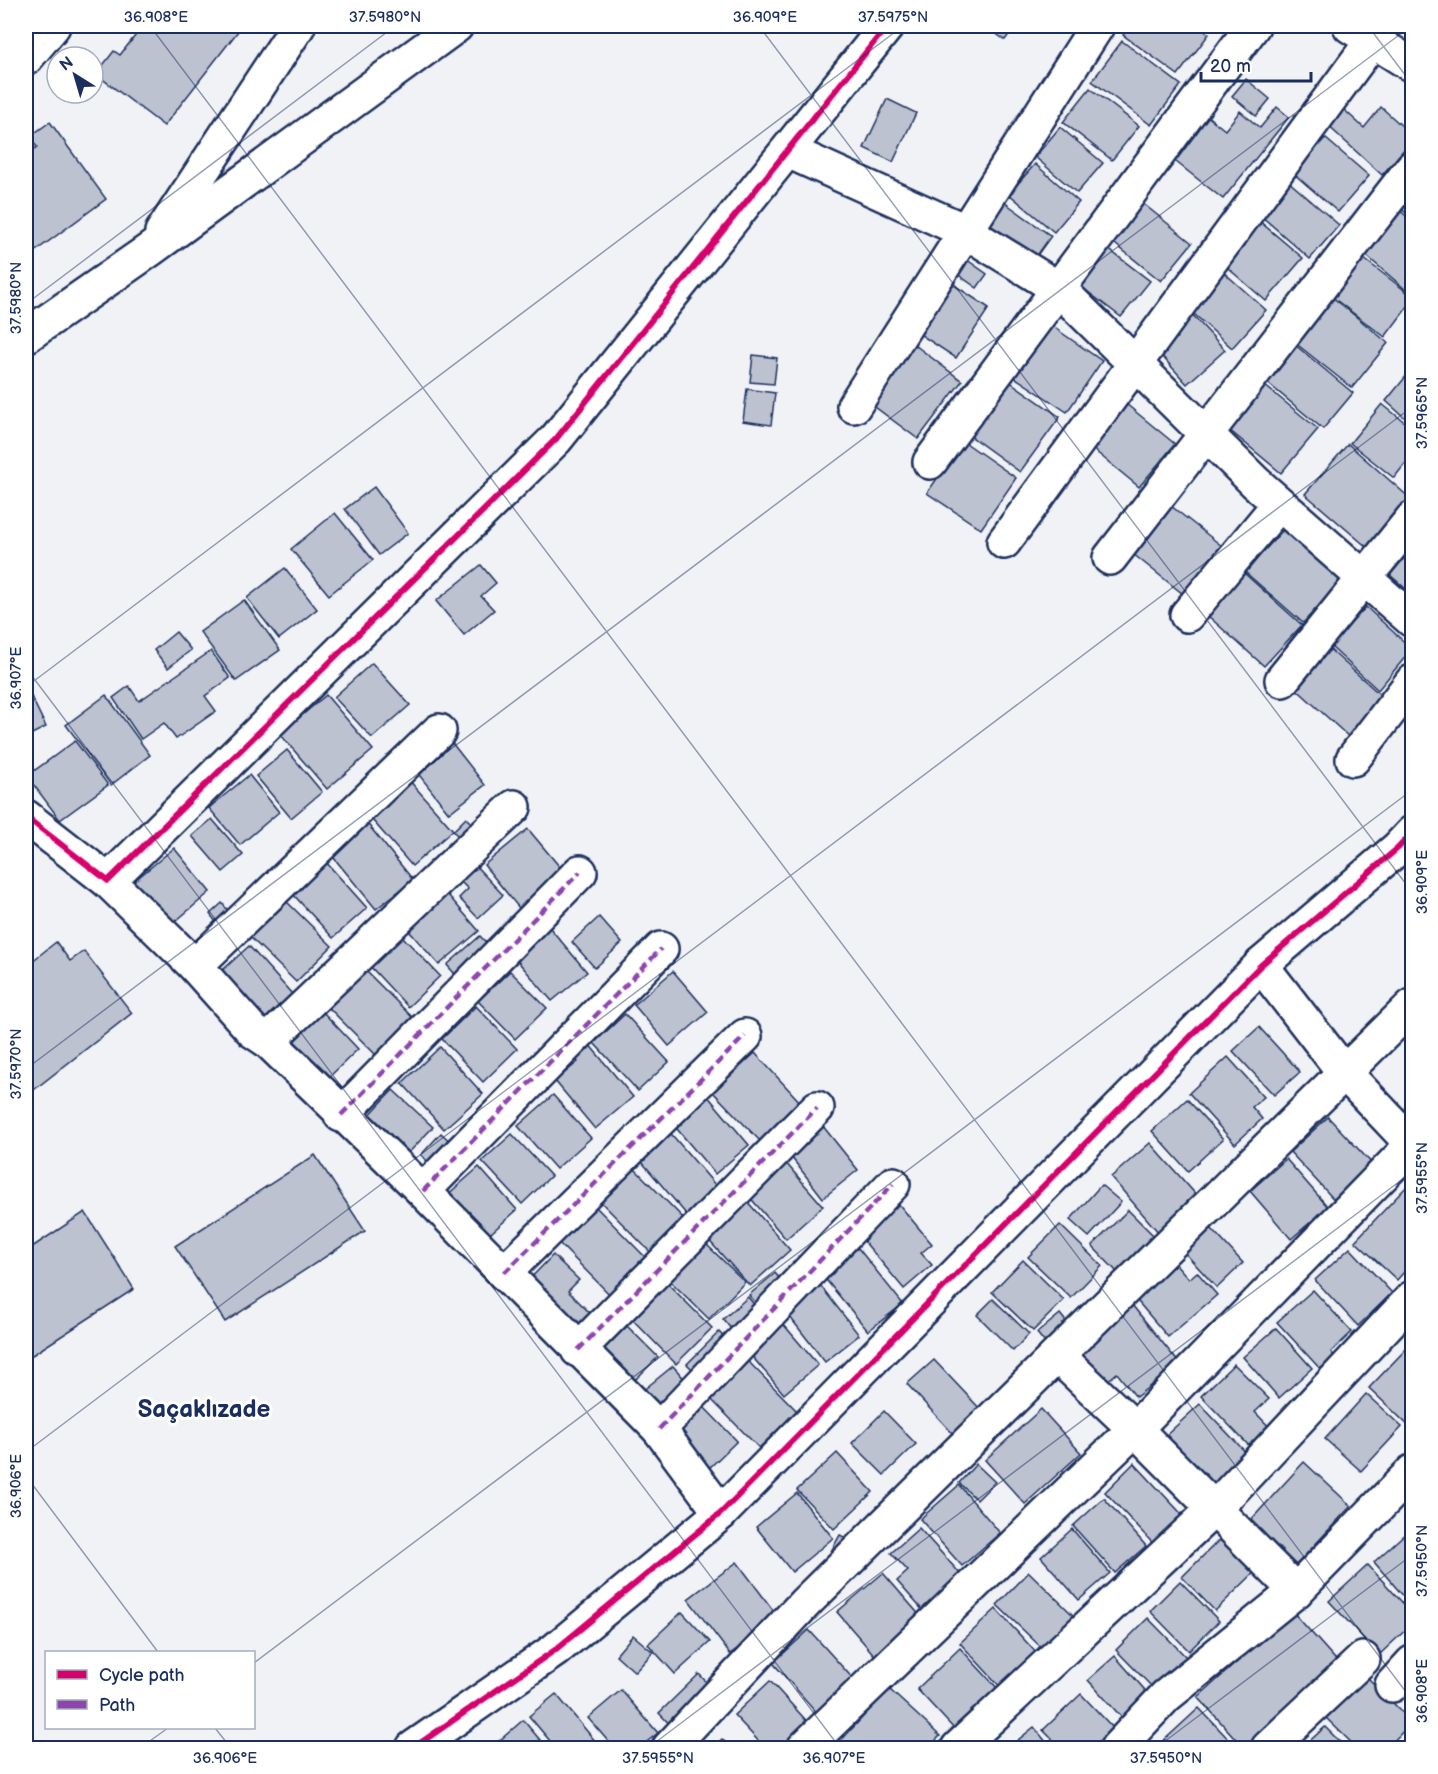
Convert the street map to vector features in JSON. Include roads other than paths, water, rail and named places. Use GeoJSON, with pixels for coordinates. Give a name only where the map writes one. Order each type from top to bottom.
{"type":"FeatureCollection","features":[{"type":"Feature","properties":{"kind":"street"},"geometry":{"type":"LineString","coordinates":[[26,58],[53,26]]}},
{"type":"Feature","properties":{"kind":"street"},"geometry":{"type":"LineString","coordinates":[[151,249],[298,26]]}},
{"type":"Feature","properties":{"kind":"street"},"geometry":{"type":"LineString","coordinates":[[26,336],[151,249],[456,26]]}},
{"type":"Feature","properties":{"kind":"street"},"geometry":{"type":"LineString","coordinates":[[108,882],[556,439],[887,26]]}},
{"type":"Feature","properties":{"kind":"street"},"geometry":{"type":"LineString","coordinates":[[854,406],[1097,26]]}},
{"type":"Feature","properties":{"kind":"street"},"geometry":{"type":"LineString","coordinates":[[930,462],[1253,26]]}},
{"type":"Feature","properties":{"kind":"street"},"geometry":{"type":"LineString","coordinates":[[1004,542],[1135,363],[1362,32],[1413,65]]}},
{"type":"Feature","properties":{"kind":"street"},"geometry":{"type":"LineString","coordinates":[[788,150],[965,231],[1059,289],[1279,504],[1413,620]]}},
{"type":"Feature","properties":{"kind":"street"},"geometry":{"type":"LineString","coordinates":[[1110,558],[1413,168]]}},
{"type":"Feature","properties":{"kind":"street"},"geometry":{"type":"LineString","coordinates":[[1187,615],[1279,504]]}},
{"type":"Feature","properties":{"kind":"street"},"geometry":{"type":"LineString","coordinates":[[1282,680],[1363,577],[1413,519]]}},
{"type":"Feature","properties":{"kind":"street"},"geometry":{"type":"LineString","coordinates":[[1353,759],[1413,682]]}},
{"type":"Feature","properties":{"kind":"street"},"geometry":{"type":"LineString","coordinates":[[195,966],[439,731]]}},
{"type":"Feature","properties":{"kind":"street"},"geometry":{"type":"LineString","coordinates":[[268,1041],[514,807]]}},
{"type":"Feature","properties":{"kind":"street"},"geometry":{"type":"LineString","coordinates":[[26,817],[108,882],[195,966],[253,1030],[268,1041],[341,1115],[423,1191],[578,1350],[659,1429],[721,1513]]}},
{"type":"Feature","properties":{"kind":"street"},"geometry":{"type":"LineString","coordinates":[[413,1749],[555,1650],[721,1513],[1261,965],[1413,833]]}},
{"type":"Feature","properties":{"kind":"street"},"geometry":{"type":"LineString","coordinates":[[341,1115],[580,872]]}},
{"type":"Feature","properties":{"kind":"street"},"geometry":{"type":"LineString","coordinates":[[423,1191],[661,949]]}},
{"type":"Feature","properties":{"kind":"street"},"geometry":{"type":"LineString","coordinates":[[804,1749],[1135,1429],[1413,1144],[1344,1071],[1261,965]]}},
{"type":"Feature","properties":{"kind":"street"},"geometry":{"type":"LineString","coordinates":[[669,1749],[805,1603],[1058,1356],[1344,1071],[1413,1006]]}},
{"type":"Feature","properties":{"kind":"street"},"geometry":{"type":"LineString","coordinates":[[504,1273],[746,1036]]}},
{"type":"Feature","properties":{"kind":"street"},"geometry":{"type":"LineString","coordinates":[[578,1350],[817,1108]]}},
{"type":"Feature","properties":{"kind":"street"},"geometry":{"type":"LineString","coordinates":[[659,1429],[893,1184]]}},
{"type":"Feature","properties":{"kind":"street"},"geometry":{"type":"LineString","coordinates":[[958,1749],[1215,1508],[1413,1298]]}},
{"type":"Feature","properties":{"kind":"street"},"geometry":{"type":"LineString","coordinates":[[1058,1356],[1135,1429],[1296,1591]]}},
{"type":"Feature","properties":{"kind":"street"},"geometry":{"type":"LineString","coordinates":[[1117,1749],[1166,1696],[1296,1591],[1413,1472]]}},
{"type":"Feature","properties":{"kind":"street"},"geometry":{"type":"LineString","coordinates":[[1268,1749],[1363,1659]]}},
{"type":"Feature","properties":{"kind":"district","name":"Saçaklızade"},"geometry":{"type":"Point","coordinates":[204,1409]}}]}
